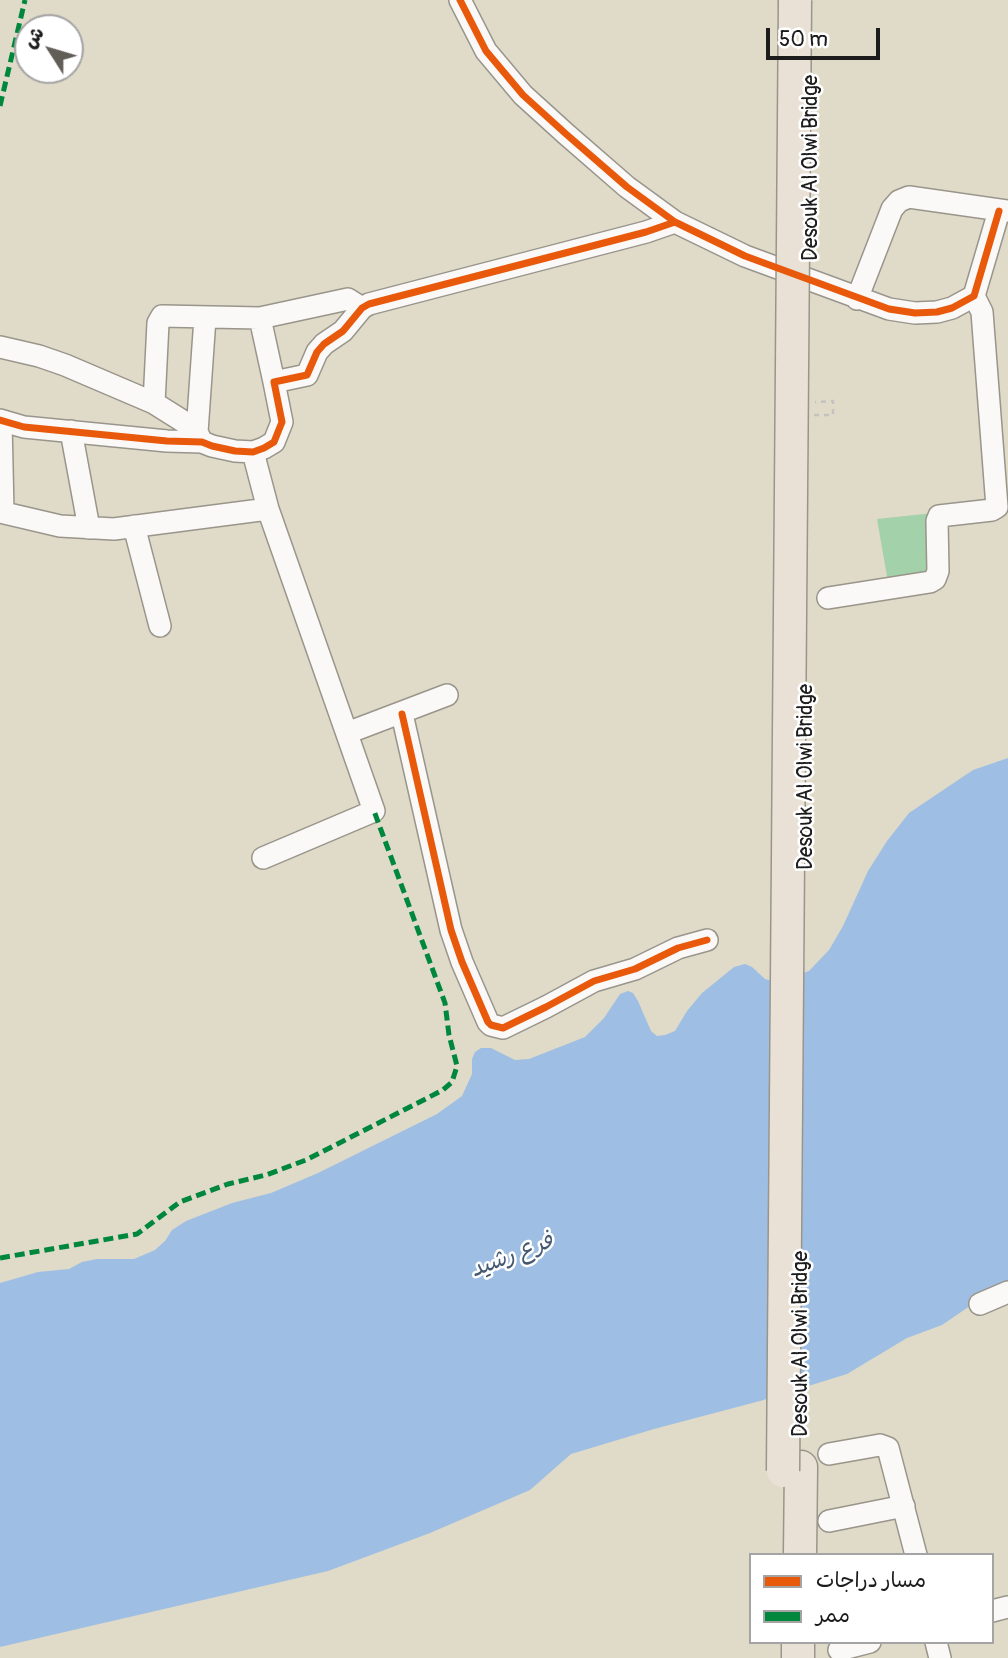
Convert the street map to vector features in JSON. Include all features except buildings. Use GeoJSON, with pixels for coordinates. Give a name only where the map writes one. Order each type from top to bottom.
{"type":"FeatureCollection","features":[{"type":"Feature","properties":{"kind":"highway","name":"Desouk Al Olwi Bridge"},"geometry":{"type":"LineString","coordinates":[[782,1553],[804,1464],[795,0]]}},
{"type":"Feature","properties":{"kind":"highway","name":"Desouk Al Olwi Bridge"},"geometry":{"type":"LineString","coordinates":[[800,1553],[824,411],[814,0]]}},
{"type":"Feature","properties":{"kind":"street"},"geometry":{"type":"LineString","coordinates":[[460,0],[486,51],[523,94],[604,168],[675,222],[745,256],[857,299],[890,309],[915,313],[937,312],[952,308],[974,296],[1004,211],[909,197],[899,201],[892,209],[857,299]]}},
{"type":"Feature","properties":{"kind":"street"},"geometry":{"type":"LineString","coordinates":[[274,382],[307,375],[324,344],[351,323],[362,308],[382,300],[646,232],[675,222]]}},
{"type":"Feature","properties":{"kind":"street"},"geometry":{"type":"LineString","coordinates":[[828,598],[930,582],[939,570],[939,516],[992,510],[997,507],[982,312],[974,296]]}},
{"type":"Feature","properties":{"kind":"street"},"geometry":{"type":"LineString","coordinates":[[154,403],[160,317],[164,315],[260,318],[348,299],[362,308]]}},
{"type":"Feature","properties":{"kind":"street"},"geometry":{"type":"LineString","coordinates":[[200,437],[205,318]]}},
{"type":"Feature","properties":{"kind":"street"},"geometry":{"type":"LineString","coordinates":[[0,347],[65,365],[154,403],[179,417],[200,437],[235,451],[253,452],[274,442],[282,422],[260,318]]}},
{"type":"Feature","properties":{"kind":"street"},"geometry":{"type":"LineString","coordinates":[[200,437],[167,441],[24,427],[0,421],[1,512],[60,526],[114,529],[268,509]]}},
{"type":"Feature","properties":{"kind":"street"},"geometry":{"type":"LineString","coordinates":[[71,431],[89,528]]}},
{"type":"Feature","properties":{"kind":"street"},"geometry":{"type":"LineString","coordinates":[[253,452],[268,509],[373,811],[263,858]]}},
{"type":"Feature","properties":{"kind":"street"},"geometry":{"type":"LineString","coordinates":[[134,526],[160,626]]}},
{"type":"Feature","properties":{"kind":"street"},"geometry":{"type":"LineString","coordinates":[[347,733],[447,695]]}},
{"type":"Feature","properties":{"kind":"street"},"geometry":{"type":"LineString","coordinates":[[402,714],[451,930],[461,962],[491,1025],[503,1028],[594,981],[635,969],[678,948],[707,940]]}},
{"type":"Feature","properties":{"kind":"street"},"geometry":{"type":"LineString","coordinates":[[980,1304],[1008,1292]]}},
{"type":"Feature","properties":{"kind":"street"},"geometry":{"type":"LineString","coordinates":[[804,1464],[880,1445],[888,1448],[916,1553]]}},
{"type":"Feature","properties":{"kind":"street"},"geometry":{"type":"LineString","coordinates":[[829,1521],[904,1506]]}},
{"type":"Feature","properties":{"kind":"street"},"geometry":{"type":"LineString","coordinates":[[839,1650],[862,1644]]}},
{"type":"Feature","properties":{"kind":"green space"},"geometry":{"type":"Polygon","coordinates":[[[934,513],[937,571],[888,582],[877,519],[934,513]]]}},
{"type":"Feature","properties":{"kind":"water","name":"فرع رشيد"},"geometry":{"type":"Polygon","coordinates":[[[1008,758],[1008,1280],[942,1325],[907,1338],[847,1374],[571,1454],[530,1490],[430,1533],[328,1571],[0,1647],[0,1283],[38,1272],[69,1269],[82,1262],[97,1259],[134,1259],[155,1250],[172,1230],[186,1221],[232,1203],[271,1193],[318,1173],[437,1114],[462,1096],[472,1074],[472,1059],[475,1052],[481,1048],[491,1048],[515,1060],[529,1059],[585,1037],[604,1018],[620,994],[628,991],[633,993],[651,1031],[657,1036],[675,1031],[702,993],[734,967],[745,964],[765,979],[777,982],[809,971],[829,950],[868,871],[909,813],[973,770],[1008,758]]]}},
{"type":"Feature","properties":{"kind":"marked path"},"geometry":{"type":"LineString","coordinates":[[0,106],[25,0]]}},
{"type":"Feature","properties":{"kind":"marked path"},"geometry":{"type":"LineString","coordinates":[[0,1258],[137,1234],[180,1202],[306,1160],[443,1090],[452,1082],[457,1066],[445,1003],[374,811]]}},
{"type":"Feature","properties":{"kind":"cycle path"},"geometry":{"type":"LineString","coordinates":[[460,0],[486,51],[523,95],[566,134],[627,187],[675,222],[745,256],[889,309],[915,313],[937,312],[952,308],[974,296],[999,211]]}},
{"type":"Feature","properties":{"kind":"cycle path"},"geometry":{"type":"LineString","coordinates":[[0,420],[24,427],[202,442],[235,451],[253,452],[274,442],[282,422],[274,382],[307,375],[317,352],[343,331],[362,308],[369,304],[646,232],[675,222]]}},
{"type":"Feature","properties":{"kind":"cycle path"},"geometry":{"type":"LineString","coordinates":[[402,714],[451,930],[462,962],[491,1025],[503,1028],[594,981],[635,969],[678,948],[707,940]]}}]}
